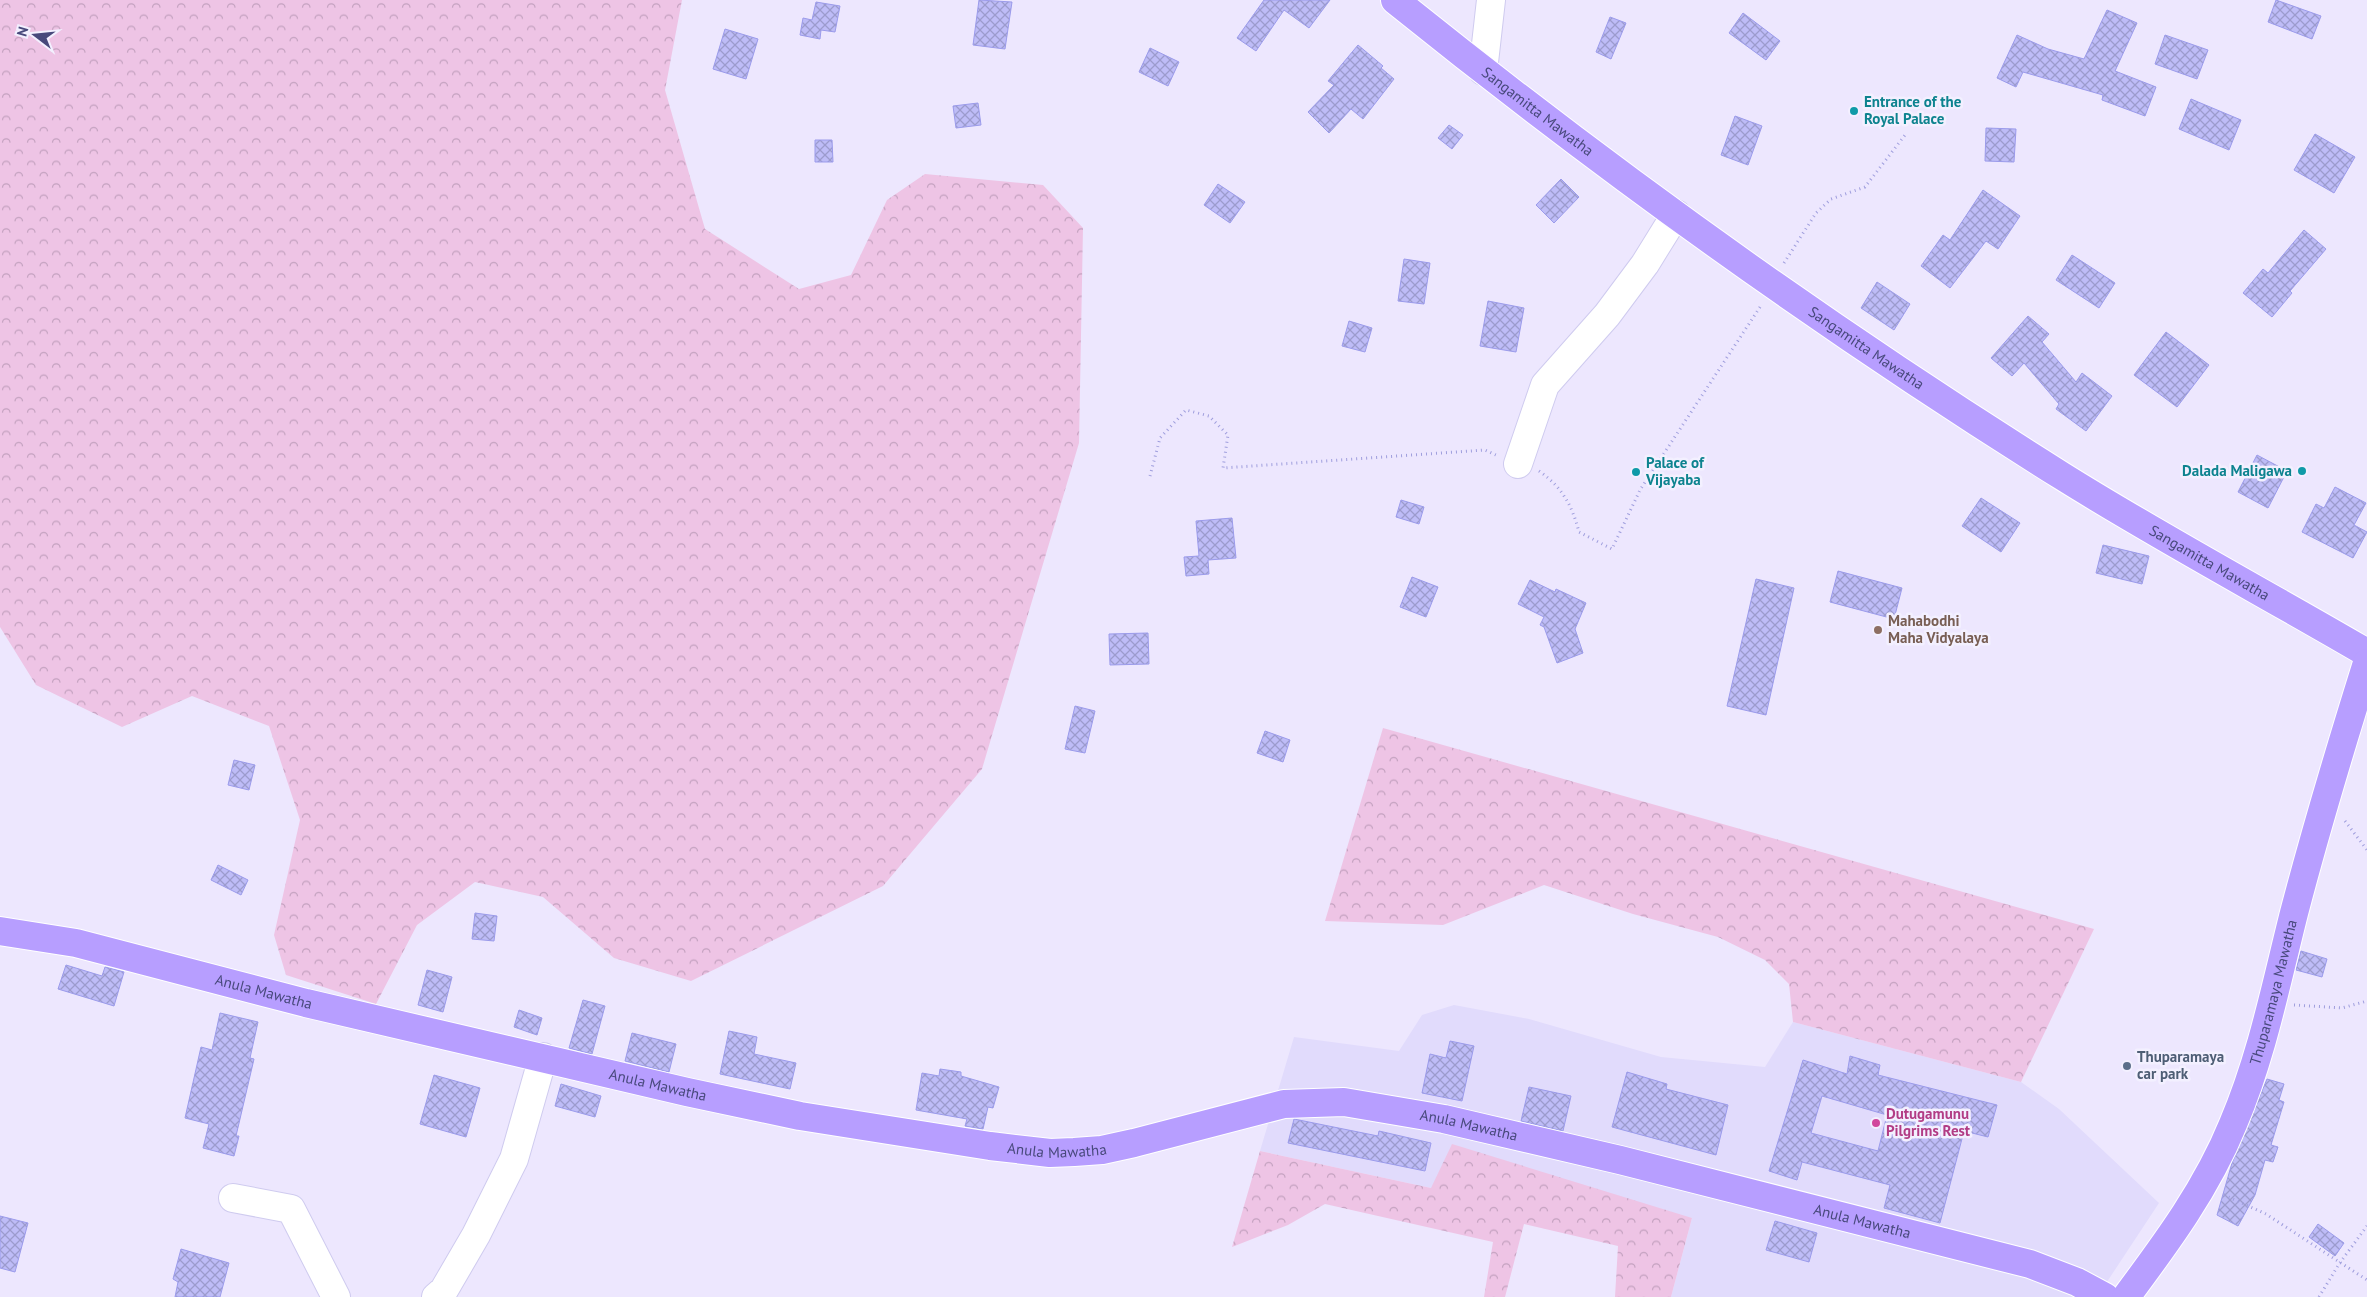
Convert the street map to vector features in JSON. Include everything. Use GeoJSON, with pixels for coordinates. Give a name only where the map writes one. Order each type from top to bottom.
{"type":"FeatureCollection","features":[{"type":"Feature","properties":{"kind":"main road","name":"Sangamitta Mawatha"},"geometry":{"type":"LineString","coordinates":[[1395,0],[1577,143],[1857,342],[2060,475],[2367,654]]}},
{"type":"Feature","properties":{"kind":"main road","name":"Thuparamaya Mawatha"},"geometry":{"type":"LineString","coordinates":[[2126,1297],[2185,1216],[2203,1186],[2237,1114],[2273,1002],[2294,913],[2326,798],[2367,663]]}},
{"type":"Feature","properties":{"kind":"main road","name":"Anula Mawatha"},"geometry":{"type":"LineString","coordinates":[[0,931],[92,947],[306,1003],[687,1092],[800,1116],[990,1146],[1050,1152],[1102,1150],[1290,1103],[1344,1102],[1366,1105],[1444,1119],[1620,1160],[2030,1264],[2077,1282],[2106,1297]]}},
{"type":"Feature","properties":{"kind":"street"},"geometry":{"type":"LineString","coordinates":[[1483,71],[1491,0]]}},
{"type":"Feature","properties":{"kind":"street"},"geometry":{"type":"LineString","coordinates":[[1518,464],[1545,385],[1607,315],[1644,264],[1676,214]]}},
{"type":"Feature","properties":{"kind":"street"},"geometry":{"type":"LineString","coordinates":[[436,1297],[444,1290],[476,1234],[514,1159],[543,1057]]}},
{"type":"Feature","properties":{"kind":"street"},"geometry":{"type":"LineString","coordinates":[[233,1198],[291,1209],[336,1297]]}},
{"type":"Feature","properties":{"kind":"path"},"geometry":{"type":"LineString","coordinates":[[1150,476],[1160,438],[1186,410],[1209,416],[1228,435],[1223,468],[1485,450],[1518,464],[1537,469],[1553,481],[1565,494],[1574,512],[1579,532],[1612,549],[1640,490],[1775,284],[1788,255],[1816,213],[1831,199],[1865,187],[1905,136]]}},
{"type":"Feature","properties":{"kind":"path"},"geometry":{"type":"LineString","coordinates":[[2326,798],[2367,850]]}},
{"type":"Feature","properties":{"kind":"path"},"geometry":{"type":"LineString","coordinates":[[2273,1002],[2308,1007],[2342,1008],[2367,1001]]}},
{"type":"Feature","properties":{"kind":"path"},"geometry":{"type":"LineString","coordinates":[[2203,1186],[2266,1214],[2339,1264],[2367,1280]]}},
{"type":"Feature","properties":{"kind":"path"},"geometry":{"type":"LineString","coordinates":[[2319,1297],[2339,1264],[2367,1226]]}},
{"type":"Feature","properties":{"kind":"shaded area"},"geometry":{"type":"Polygon","coordinates":[[[1454,1005],[1529,1019],[1661,1057],[1765,1067],[1793,1022],[2021,1082],[2059,1109],[2159,1203],[2097,1297],[1671,1297],[1692,1218],[1431,1188],[1260,1151],[1294,1037],[1399,1051],[1422,1015],[1454,1005]]]}},
{"type":"Feature","properties":{"kind":"green space"},"geometry":{"type":"Polygon","coordinates":[[[0,0],[682,0],[665,90],[705,229],[799,289],[851,275],[887,200],[925,174],[1043,185],[1083,228],[1079,443],[982,769],[883,886],[691,981],[614,958],[543,897],[475,882],[417,925],[376,1004],[286,975],[274,935],[300,820],[269,726],[192,696],[122,727],[36,685],[0,627],[0,0]]]}},
{"type":"Feature","properties":{"kind":"green space"},"geometry":{"type":"Polygon","coordinates":[[[1383,728],[2094,929],[2021,1082],[1793,1022],[1789,984],[1765,960],[1718,937],[1633,914],[1544,885],[1443,925],[1325,921],[1383,728]]]}},
{"type":"Feature","properties":{"kind":"green space"},"geometry":{"type":"Polygon","coordinates":[[[1452,1144],[1692,1218],[1671,1297],[1615,1297],[1618,1246],[1524,1224],[1505,1297],[1484,1297],[1493,1242],[1325,1204],[1288,1225],[1232,1247],[1260,1151],[1431,1188],[1452,1144]]]}},
{"type":"Feature","properties":{"kind":"building"},"geometry":{"type":"Polygon","coordinates":[[[979,0],[1012,2],[1005,49],[973,45],[979,0]]]}},
{"type":"Feature","properties":{"kind":"building"},"geometry":{"type":"Polygon","coordinates":[[[1264,0],[1330,0],[1309,28],[1284,10],[1256,51],[1237,38],[1264,0]]]}},
{"type":"Feature","properties":{"kind":"building"},"geometry":{"type":"Polygon","coordinates":[[[2276,0],[2321,16],[2312,39],[2268,22],[2276,0]]]}},
{"type":"Feature","properties":{"kind":"building"},"geometry":{"type":"Polygon","coordinates":[[[816,2],[840,6],[835,32],[821,30],[820,39],[800,35],[803,18],[812,20],[816,2]]]}},
{"type":"Feature","properties":{"kind":"building"},"geometry":{"type":"Polygon","coordinates":[[[2107,10],[2137,23],[2115,71],[2156,87],[2145,116],[2102,100],[2103,95],[2023,72],[2016,87],[1997,78],[2017,35],[2048,49],[2084,59],[2107,10]]]}},
{"type":"Feature","properties":{"kind":"building"},"geometry":{"type":"Polygon","coordinates":[[[1743,13],[1780,41],[1766,60],[1729,33],[1743,13]]]}},
{"type":"Feature","properties":{"kind":"building"},"geometry":{"type":"Polygon","coordinates":[[[1610,17],[1626,23],[1611,59],[1596,52],[1610,17]]]}},
{"type":"Feature","properties":{"kind":"building"},"geometry":{"type":"Polygon","coordinates":[[[725,29],[758,39],[746,79],[713,69],[725,29]]]}},
{"type":"Feature","properties":{"kind":"building"},"geometry":{"type":"Polygon","coordinates":[[[2165,35],[2208,50],[2197,79],[2155,64],[2165,35]]]}},
{"type":"Feature","properties":{"kind":"building"},"geometry":{"type":"Polygon","coordinates":[[[1358,45],[1383,66],[1381,68],[1394,79],[1363,119],[1351,109],[1329,133],[1308,112],[1334,85],[1328,81],[1358,45]]]}},
{"type":"Feature","properties":{"kind":"building"},"geometry":{"type":"Polygon","coordinates":[[[1150,48],[1179,62],[1168,86],[1139,72],[1150,48]]]}},
{"type":"Feature","properties":{"kind":"building"},"geometry":{"type":"Polygon","coordinates":[[[2191,99],[2241,120],[2229,150],[2179,129],[2191,99]]]}},
{"type":"Feature","properties":{"kind":"building"},"geometry":{"type":"Polygon","coordinates":[[[978,103],[981,125],[956,128],[953,106],[978,103]]]}},
{"type":"Feature","properties":{"kind":"building"},"geometry":{"type":"Polygon","coordinates":[[[1735,116],[1762,126],[1748,165],[1721,155],[1735,116]]]}},
{"type":"Feature","properties":{"kind":"building"},"geometry":{"type":"Polygon","coordinates":[[[1449,125],[1463,135],[1452,149],[1438,138],[1449,125]]]}},
{"type":"Feature","properties":{"kind":"building"},"geometry":{"type":"Polygon","coordinates":[[[1986,128],[2016,129],[2014,162],[1985,161],[1986,128]]]}},
{"type":"Feature","properties":{"kind":"building"},"geometry":{"type":"Polygon","coordinates":[[[2315,134],[2355,157],[2334,193],[2294,170],[2315,134]]]}},
{"type":"Feature","properties":{"kind":"building"},"geometry":{"type":"Polygon","coordinates":[[[815,140],[832,140],[833,162],[815,162],[815,140]]]}},
{"type":"Feature","properties":{"kind":"building"},"geometry":{"type":"Polygon","coordinates":[[[1561,179],[1579,197],[1554,223],[1536,205],[1561,179]]]}},
{"type":"Feature","properties":{"kind":"building"},"geometry":{"type":"Polygon","coordinates":[[[1218,184],[1245,202],[1230,223],[1204,205],[1218,184]]]}},
{"type":"Feature","properties":{"kind":"building"},"geometry":{"type":"Polygon","coordinates":[[[1983,190],[2020,216],[1998,249],[1986,241],[1950,288],[1921,266],[1943,235],[1950,240],[1983,190]]]}},
{"type":"Feature","properties":{"kind":"building"},"geometry":{"type":"Polygon","coordinates":[[[2304,230],[2326,249],[2290,291],[2292,293],[2272,317],[2243,293],[2263,269],[2268,273],[2304,230]]]}},
{"type":"Feature","properties":{"kind":"building"},"geometry":{"type":"Polygon","coordinates":[[[2072,255],[2115,283],[2099,308],[2056,280],[2072,255]]]}},
{"type":"Feature","properties":{"kind":"building"},"geometry":{"type":"Polygon","coordinates":[[[1404,259],[1430,263],[1424,304],[1398,301],[1404,259]]]}},
{"type":"Feature","properties":{"kind":"building"},"geometry":{"type":"Polygon","coordinates":[[[1877,282],[1910,304],[1894,330],[1861,308],[1877,282]]]}},
{"type":"Feature","properties":{"kind":"building"},"geometry":{"type":"Polygon","coordinates":[[[1488,301],[1524,308],[1516,352],[1480,346],[1488,301]]]}},
{"type":"Feature","properties":{"kind":"building"},"geometry":{"type":"Polygon","coordinates":[[[2028,316],[2049,334],[2042,342],[2076,382],[2082,373],[2112,396],[2086,431],[2056,409],[2059,404],[2024,363],[2012,376],[1991,358],[2028,316]]]}},
{"type":"Feature","properties":{"kind":"building"},"geometry":{"type":"Polygon","coordinates":[[[1349,321],[1372,328],[1365,352],[1342,346],[1349,321]]]}},
{"type":"Feature","properties":{"kind":"building"},"geometry":{"type":"Polygon","coordinates":[[[2166,332],[2209,365],[2177,407],[2134,375],[2166,332]]]}},
{"type":"Feature","properties":{"kind":"building"},"geometry":{"type":"Polygon","coordinates":[[[2257,455],[2287,471],[2268,508],[2238,492],[2257,455]]]}},
{"type":"Feature","properties":{"kind":"building"},"geometry":{"type":"Polygon","coordinates":[[[2335,487],[2366,503],[2354,525],[2367,532],[2353,558],[2302,532],[2316,504],[2324,508],[2335,487]]]}},
{"type":"Feature","properties":{"kind":"building"},"geometry":{"type":"Polygon","coordinates":[[[1981,498],[2020,523],[2001,552],[1962,526],[1981,498]]]}},
{"type":"Feature","properties":{"kind":"building"},"geometry":{"type":"Polygon","coordinates":[[[1401,500],[1424,507],[1419,524],[1396,517],[1401,500]]]}},
{"type":"Feature","properties":{"kind":"building"},"geometry":{"type":"Polygon","coordinates":[[[1232,518],[1236,558],[1208,560],[1209,574],[1186,576],[1184,557],[1199,556],[1196,521],[1232,518]]]}},
{"type":"Feature","properties":{"kind":"building"},"geometry":{"type":"Polygon","coordinates":[[[2103,545],[2149,556],[2142,584],[2096,573],[2103,545]]]}},
{"type":"Feature","properties":{"kind":"building"},"geometry":{"type":"Polygon","coordinates":[[[1838,571],[1902,588],[1894,619],[1830,602],[1838,571]]]}},
{"type":"Feature","properties":{"kind":"building"},"geometry":{"type":"Polygon","coordinates":[[[1412,577],[1438,587],[1426,617],[1400,607],[1412,577]]]}},
{"type":"Feature","properties":{"kind":"building"},"geometry":{"type":"Polygon","coordinates":[[[1756,579],[1794,588],[1766,715],[1727,706],[1756,579]]]}},
{"type":"Feature","properties":{"kind":"building"},"geometry":{"type":"Polygon","coordinates":[[[1530,580],[1555,592],[1556,589],[1586,603],[1575,629],[1583,653],[1557,663],[1544,627],[1540,625],[1544,617],[1518,604],[1530,580]]]}},
{"type":"Feature","properties":{"kind":"building"},"geometry":{"type":"Polygon","coordinates":[[[1148,633],[1149,664],[1110,665],[1109,634],[1148,633]]]}},
{"type":"Feature","properties":{"kind":"building"},"geometry":{"type":"Polygon","coordinates":[[[1075,706],[1095,711],[1085,753],[1065,749],[1075,706]]]}},
{"type":"Feature","properties":{"kind":"building"},"geometry":{"type":"Polygon","coordinates":[[[1265,731],[1290,740],[1283,762],[1257,753],[1265,731]]]}},
{"type":"Feature","properties":{"kind":"building"},"geometry":{"type":"Polygon","coordinates":[[[234,760],[255,765],[249,790],[228,785],[234,760]]]}},
{"type":"Feature","properties":{"kind":"building"},"geometry":{"type":"Polygon","coordinates":[[[218,865],[248,880],[241,895],[211,880],[218,865]]]}},
{"type":"Feature","properties":{"kind":"building"},"geometry":{"type":"Polygon","coordinates":[[[475,913],[497,916],[494,941],[472,939],[475,913]]]}},
{"type":"Feature","properties":{"kind":"building"},"geometry":{"type":"Polygon","coordinates":[[[2301,951],[2327,959],[2322,977],[2296,970],[2301,951]]]}},
{"type":"Feature","properties":{"kind":"building"},"geometry":{"type":"Polygon","coordinates":[[[66,965],[102,976],[105,967],[124,972],[114,1006],[58,989],[66,965]]]}},
{"type":"Feature","properties":{"kind":"building"},"geometry":{"type":"Polygon","coordinates":[[[427,970],[452,977],[443,1012],[418,1005],[427,970]]]}},
{"type":"Feature","properties":{"kind":"building"},"geometry":{"type":"Polygon","coordinates":[[[583,1000],[605,1006],[592,1054],[569,1048],[583,1000]]]}},
{"type":"Feature","properties":{"kind":"building"},"geometry":{"type":"Polygon","coordinates":[[[519,1010],[542,1018],[537,1035],[514,1027],[519,1010]]]}},
{"type":"Feature","properties":{"kind":"building"},"geometry":{"type":"Polygon","coordinates":[[[220,1013],[258,1022],[250,1058],[254,1059],[236,1136],[239,1136],[234,1156],[203,1148],[209,1124],[185,1118],[201,1047],[212,1050],[220,1013]]]}},
{"type":"Feature","properties":{"kind":"building"},"geometry":{"type":"Polygon","coordinates":[[[729,1031],[757,1037],[754,1054],[796,1063],[790,1089],[720,1074],[729,1031]]]}},
{"type":"Feature","properties":{"kind":"building"},"geometry":{"type":"Polygon","coordinates":[[[632,1033],[676,1044],[669,1072],[625,1061],[632,1033]]]}},
{"type":"Feature","properties":{"kind":"building"},"geometry":{"type":"Polygon","coordinates":[[[1450,1041],[1474,1046],[1462,1101],[1422,1093],[1430,1054],[1446,1058],[1450,1041]]]}},
{"type":"Feature","properties":{"kind":"building"},"geometry":{"type":"Polygon","coordinates":[[[1850,1056],[1880,1065],[1878,1075],[1997,1105],[1988,1137],[1964,1131],[1940,1223],[1884,1208],[1890,1185],[1802,1162],[1797,1180],[1769,1171],[1803,1060],[1847,1074],[1850,1056]],[[1822,1096],[1811,1133],[1878,1151],[1887,1115],[1822,1096]]]}},
{"type":"Feature","properties":{"kind":"building"},"geometry":{"type":"Polygon","coordinates":[[[940,1069],[961,1072],[961,1076],[999,1087],[993,1108],[988,1107],[983,1129],[965,1126],[967,1119],[916,1110],[922,1073],[939,1076],[940,1069]]]}},
{"type":"Feature","properties":{"kind":"building"},"geometry":{"type":"Polygon","coordinates":[[[1627,1072],[1667,1084],[1666,1089],[1728,1105],[1716,1155],[1612,1127],[1627,1072]]]}},
{"type":"Feature","properties":{"kind":"building"},"geometry":{"type":"Polygon","coordinates":[[[434,1075],[480,1088],[466,1137],[420,1124],[434,1075]]]}},
{"type":"Feature","properties":{"kind":"building"},"geometry":{"type":"Polygon","coordinates":[[[2267,1079],[2284,1084],[2279,1100],[2284,1102],[2271,1145],[2278,1147],[2273,1162],[2265,1160],[2255,1195],[2238,1226],[2217,1215],[2232,1163],[2267,1079]]]}},
{"type":"Feature","properties":{"kind":"building"},"geometry":{"type":"Polygon","coordinates":[[[561,1084],[601,1096],[595,1117],[555,1106],[561,1084]]]}},
{"type":"Feature","properties":{"kind":"building"},"geometry":{"type":"Polygon","coordinates":[[[1529,1087],[1571,1096],[1563,1131],[1521,1121],[1529,1087]]]}},
{"type":"Feature","properties":{"kind":"building"},"geometry":{"type":"Polygon","coordinates":[[[1294,1119],[1378,1136],[1379,1131],[1431,1143],[1425,1171],[1288,1143],[1294,1119]]]}},
{"type":"Feature","properties":{"kind":"building"},"geometry":{"type":"Polygon","coordinates":[[[0,1216],[28,1223],[15,1272],[0,1268],[0,1216]]]}},
{"type":"Feature","properties":{"kind":"building"},"geometry":{"type":"Polygon","coordinates":[[[1775,1221],[1817,1233],[1809,1262],[1766,1250],[1775,1221]]]}},
{"type":"Feature","properties":{"kind":"building"},"geometry":{"type":"Polygon","coordinates":[[[2318,1224],[2344,1243],[2335,1256],[2309,1237],[2318,1224]]]}},
{"type":"Feature","properties":{"kind":"building"},"geometry":{"type":"Polygon","coordinates":[[[181,1249],[229,1263],[220,1297],[175,1297],[178,1282],[173,1279],[181,1249]]]}},
{"type":"Feature","properties":{"kind":"place","name":"Entrance of the Royal Palace"},"geometry":{"type":"Point","coordinates":[1854,111]}},
{"type":"Feature","properties":{"kind":"place","name":"Dalada Maligawa"},"geometry":{"type":"Point","coordinates":[2302,471]}},
{"type":"Feature","properties":{"kind":"place","name":"Palace of Vijayaba"},"geometry":{"type":"Point","coordinates":[1636,472]}},
{"type":"Feature","properties":{"kind":"place","name":"Mahabodhi Maha Vidyalaya"},"geometry":{"type":"Point","coordinates":[1878,630]}},
{"type":"Feature","properties":{"kind":"place","name":"Thuparamaya car park"},"geometry":{"type":"Point","coordinates":[2127,1066]}},
{"type":"Feature","properties":{"kind":"place","name":"Dutugamunu Pilgrims Rest"},"geometry":{"type":"Point","coordinates":[1876,1123]}}]}
